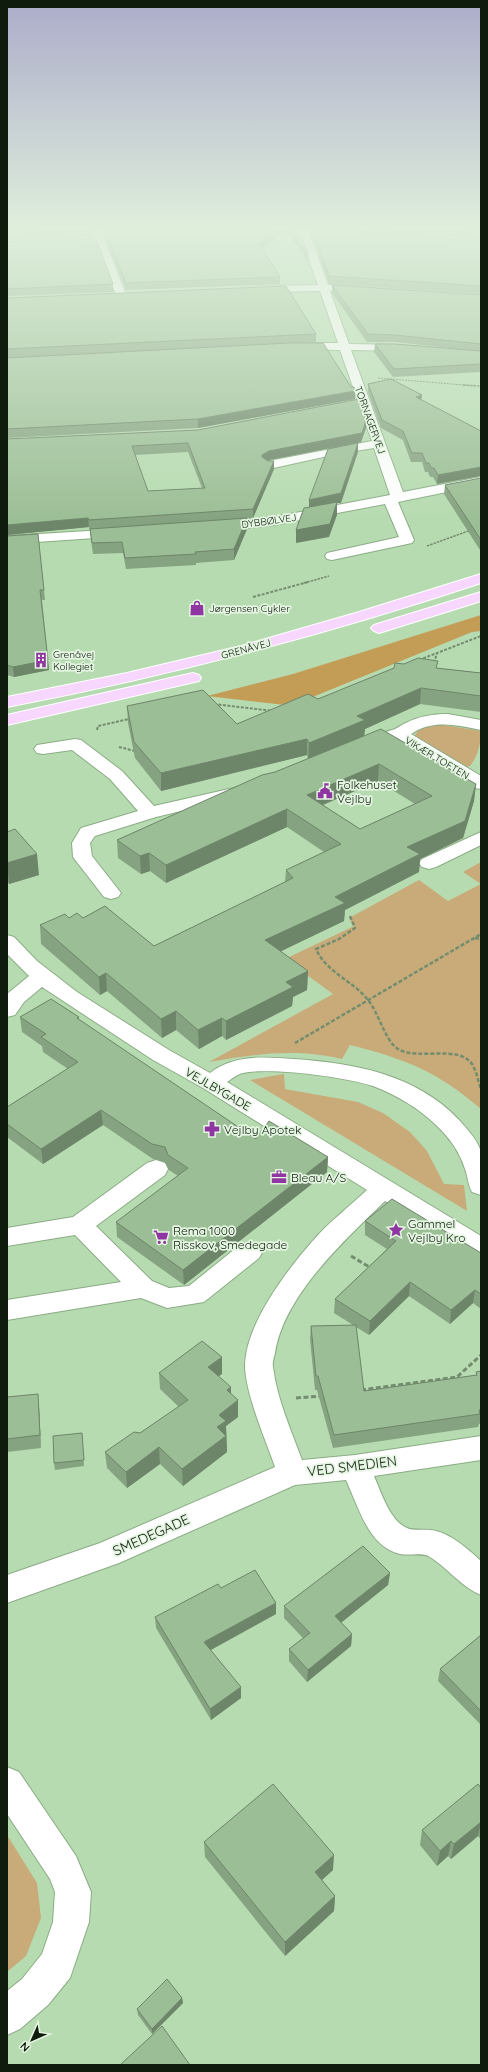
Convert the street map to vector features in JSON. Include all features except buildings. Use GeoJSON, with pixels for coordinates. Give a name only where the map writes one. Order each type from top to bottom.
{"type":"FeatureCollection","features":[{"type":"Feature","properties":{"kind":"main road","name":"GRENÅVEJ"},"geometry":{"type":"LineString","coordinates":[[7,702],[110,682],[199,662],[398,606],[481,578]]}},
{"type":"Feature","properties":{"kind":"main road"},"geometry":{"type":"LineString","coordinates":[[362,633],[481,596]]}},
{"type":"Feature","properties":{"kind":"main road","name":"GRENÅVEJ"},"geometry":{"type":"LineString","coordinates":[[250,664],[272,658]]}},
{"type":"Feature","properties":{"kind":"main road"},"geometry":{"type":"LineString","coordinates":[[7,720],[206,676]]}},
{"type":"Feature","properties":{"kind":"street","name":"TORNAGERVEJ"},"geometry":{"type":"LineString","coordinates":[[332,556],[407,540],[379,444],[359,402],[354,376],[337,327]]}},
{"type":"Feature","properties":{"kind":"street"},"geometry":{"type":"LineString","coordinates":[[281,347],[343,346],[419,349]]}},
{"type":"Feature","properties":{"kind":"street"},"geometry":{"type":"LineString","coordinates":[[270,465],[320,455],[330,450],[379,444]]}},
{"type":"Feature","properties":{"kind":"street","name":"DYBBØLVEJ"},"geometry":{"type":"LineString","coordinates":[[202,528],[274,521],[481,481]]}},
{"type":"Feature","properties":{"kind":"street"},"geometry":{"type":"LineString","coordinates":[[7,540],[132,533]]}},
{"type":"Feature","properties":{"kind":"street","name":"VIKÆR TOFTEN"},"geometry":{"type":"LineString","coordinates":[[350,750],[384,737],[399,734],[412,724],[429,719],[481,725]]}},
{"type":"Feature","properties":{"kind":"street","name":"VIKÆR TOFTEN"},"geometry":{"type":"LineString","coordinates":[[399,734],[480,778]]}},
{"type":"Feature","properties":{"kind":"street"},"geometry":{"type":"LineString","coordinates":[[43,749],[75,744],[116,775],[150,813]]}},
{"type":"Feature","properties":{"kind":"street"},"geometry":{"type":"LineString","coordinates":[[111,894],[84,856],[81,843],[88,832],[150,813],[254,788]]}},
{"type":"Feature","properties":{"kind":"street"},"geometry":{"type":"LineString","coordinates":[[429,863],[481,838]]}},
{"type":"Feature","properties":{"kind":"street","name":"VEJLBYGADE"},"geometry":{"type":"LineString","coordinates":[[7,941],[41,977],[183,1069],[211,1083],[383,1189],[478,1241]]}},
{"type":"Feature","properties":{"kind":"street"},"geometry":{"type":"LineString","coordinates":[[7,1010],[16,998],[41,977]]}},
{"type":"Feature","properties":{"kind":"street"},"geometry":{"type":"LineString","coordinates":[[211,1083],[234,1068],[264,1064],[332,1069],[364,1076],[395,1087],[422,1102],[445,1120],[464,1141],[476,1165],[481,1186]]}},
{"type":"Feature","properties":{"kind":"street"},"geometry":{"type":"LineString","coordinates":[[7,1237],[80,1225],[156,1169]]}},
{"type":"Feature","properties":{"kind":"street","name":"VED SMEDIEN"},"geometry":{"type":"LineString","coordinates":[[383,1189],[327,1242],[282,1300],[264,1336],[259,1366],[266,1401],[292,1473],[355,1466],[481,1448]]}},
{"type":"Feature","properties":{"kind":"street"},"geometry":{"type":"LineString","coordinates":[[80,1225],[143,1288],[167,1298],[194,1296],[250,1251]]}},
{"type":"Feature","properties":{"kind":"street"},"geometry":{"type":"LineString","coordinates":[[7,1310],[143,1288]]}},
{"type":"Feature","properties":{"kind":"street"},"geometry":{"type":"LineString","coordinates":[[355,1466],[381,1524],[400,1541],[433,1543],[459,1560],[481,1580]]}},
{"type":"Feature","properties":{"kind":"street","name":"SMEDEGADE"},"geometry":{"type":"LineString","coordinates":[[7,1589],[108,1554],[292,1473]]}},
{"type":"Feature","properties":{"kind":"street"},"geometry":{"type":"LineString","coordinates":[[7,1784],[64,1868],[73,1892],[72,1922],[57,1965],[35,1992],[7,2016]]}},
{"type":"Feature","properties":{"kind":"path"},"geometry":{"type":"LineString","coordinates":[[354,376],[481,386]]}},
{"type":"Feature","properties":{"kind":"path"},"geometry":{"type":"LineString","coordinates":[[425,547],[474,529]]}},
{"type":"Feature","properties":{"kind":"path"},"geometry":{"type":"LineString","coordinates":[[418,660],[481,636]]}},
{"type":"Feature","properties":{"kind":"path"},"geometry":{"type":"LineString","coordinates":[[432,666],[437,652]]}},
{"type":"Feature","properties":{"kind":"path"},"geometry":{"type":"LineString","coordinates":[[208,703],[278,712]]}},
{"type":"Feature","properties":{"kind":"path"},"geometry":{"type":"LineString","coordinates":[[95,733],[98,733],[96,729],[98,726],[135,718]]}},
{"type":"Feature","properties":{"kind":"path"},"geometry":{"type":"LineString","coordinates":[[116,747],[138,752]]}},
{"type":"Feature","properties":{"kind":"path"},"geometry":{"type":"LineString","coordinates":[[350,916],[355,928],[339,939],[316,949],[316,952],[324,962],[368,999],[383,1023],[393,1045],[399,1050],[409,1053],[466,1058],[471,1063],[481,1090]]}},
{"type":"Feature","properties":{"kind":"path"},"geometry":{"type":"LineString","coordinates":[[291,1066],[291,1045],[481,934]]}},
{"type":"Feature","properties":{"kind":"path"},"geometry":{"type":"LineString","coordinates":[[475,938],[481,939]]}},
{"type":"Feature","properties":{"kind":"path"},"geometry":{"type":"LineString","coordinates":[[327,1242],[373,1269]]}},
{"type":"Feature","properties":{"kind":"path"},"geometry":{"type":"LineString","coordinates":[[358,1391],[457,1377],[481,1355]]}},
{"type":"Feature","properties":{"kind":"path"},"geometry":{"type":"LineString","coordinates":[[266,1401],[327,1395]]}},
{"type":"Feature","properties":{"kind":"shaded area"},"geometry":{"type":"Polygon","coordinates":[[[481,615],[481,631],[472,632],[298,703],[285,705],[207,696],[293,674],[481,615]]]}},
{"type":"Feature","properties":{"kind":"shaded area"},"geometry":{"type":"Polygon","coordinates":[[[437,724],[481,731],[478,749],[470,766],[466,767],[416,738],[415,735],[421,726],[437,724]]]}},
{"type":"Feature","properties":{"kind":"shaded area"},"geometry":{"type":"Polygon","coordinates":[[[481,862],[481,884],[463,872],[481,862]]]}},
{"type":"Feature","properties":{"kind":"shaded area"},"geometry":{"type":"Polygon","coordinates":[[[419,880],[448,901],[481,884],[481,1109],[450,1085],[420,1068],[404,1061],[350,1045],[342,1059],[308,1054],[276,1053],[209,1062],[333,994],[285,959],[354,926],[349,918],[419,880]]]}},
{"type":"Feature","properties":{"kind":"shaded area"},"geometry":{"type":"Polygon","coordinates":[[[284,1074],[285,1089],[358,1102],[383,1113],[410,1132],[427,1151],[444,1184],[464,1185],[467,1211],[250,1080],[284,1074]]]}},
{"type":"Feature","properties":{"kind":"shaded area"},"geometry":{"type":"Polygon","coordinates":[[[7,1835],[37,1883],[41,1918],[26,1956],[7,1972],[7,1835]]]}},
{"type":"Feature","properties":{"kind":"place","name":"Jørgensen Cykler"},"geometry":{"type":"Point","coordinates":[197,608]}},
{"type":"Feature","properties":{"kind":"place","name":"Grenåvej Kollegiet"},"geometry":{"type":"Point","coordinates":[41,660]}},
{"type":"Feature","properties":{"kind":"place","name":"Folkehuset Vejlby"},"geometry":{"type":"Point","coordinates":[325,791]}},
{"type":"Feature","properties":{"kind":"place","name":"Vejlby Apotek"},"geometry":{"type":"Point","coordinates":[212,1129]}},
{"type":"Feature","properties":{"kind":"place","name":"Bleau A/S"},"geometry":{"type":"Point","coordinates":[279,1177]}},
{"type":"Feature","properties":{"kind":"place","name":"Gammel Vejlby Kro"},"geometry":{"type":"Point","coordinates":[396,1230]}},
{"type":"Feature","properties":{"kind":"place","name":"Rema 1000 Risskov, Smedegade"},"geometry":{"type":"Point","coordinates":[161,1237]}}]}
